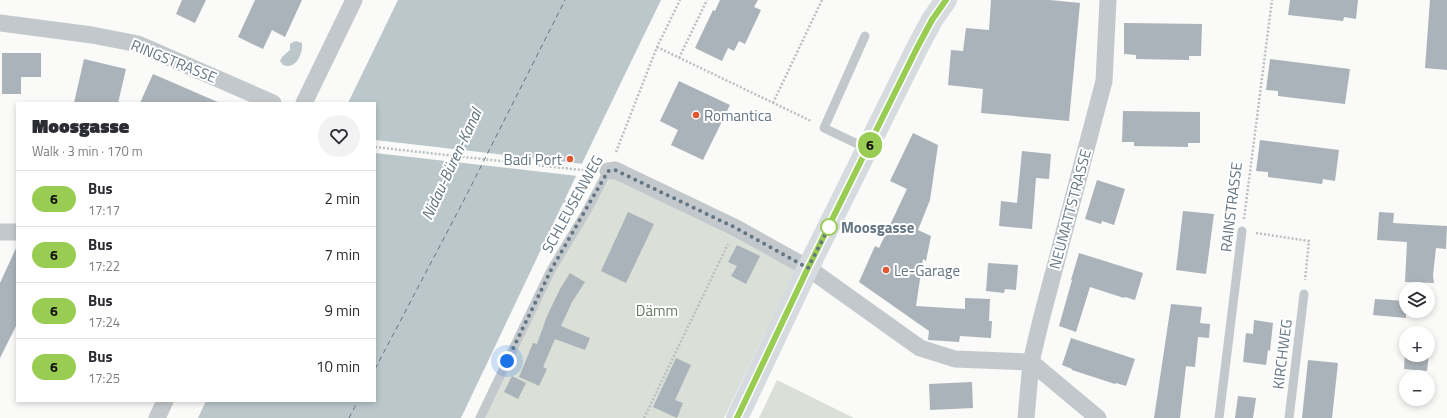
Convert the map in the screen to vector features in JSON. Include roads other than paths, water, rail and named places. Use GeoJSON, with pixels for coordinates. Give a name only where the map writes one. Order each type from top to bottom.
{"type":"FeatureCollection","features":[{"type":"Feature","properties":{"kind":"main road"},"geometry":{"type":"LineString","coordinates":[[737,418],[808,268],[917,48],[932,20],[946,0]]}},
{"type":"Feature","properties":{"kind":"street"},"geometry":{"type":"LineString","coordinates":[[304,102],[354,0]]}},
{"type":"Feature","properties":{"kind":"street","name":"NEUMATTSTRASSE"},"geometry":{"type":"LineString","coordinates":[[1026,418],[1031,362],[1104,81],[1108,0]]}},
{"type":"Feature","properties":{"kind":"street","name":"RINGSTRASSE"},"geometry":{"type":"LineString","coordinates":[[0,23],[92,35],[138,44],[271,102]]}},
{"type":"Feature","properties":{"kind":"street"},"geometry":{"type":"LineString","coordinates":[[608,171],[615,170],[736,228],[808,268],[920,348],[955,359],[1031,362],[1098,418]]}},
{"type":"Feature","properties":{"kind":"street"},"geometry":{"type":"LineString","coordinates":[[0,232],[16,232]]}},
{"type":"Feature","properties":{"kind":"street"},"geometry":{"type":"LineString","coordinates":[[157,418],[165,402]]}},
{"type":"Feature","properties":{"kind":"lane"},"geometry":{"type":"LineString","coordinates":[[865,36],[824,128],[868,149]]}},
{"type":"Feature","properties":{"kind":"lane","name":"SCHLEUSENWEG"},"geometry":{"type":"LineString","coordinates":[[480,418],[551,270],[608,171]]}},
{"type":"Feature","properties":{"kind":"lane","name":"RAINSTRASSE"},"geometry":{"type":"LineString","coordinates":[[1219,418],[1242,231]]}},
{"type":"Feature","properties":{"kind":"lane","name":"KIRCHWEG"},"geometry":{"type":"LineString","coordinates":[[1289,418],[1304,294]]}},
{"type":"Feature","properties":{"kind":"water","name":"Nidau-Büren-Kanal"},"geometry":{"type":"Polygon","coordinates":[[[398,0],[661,0],[461,418],[198,418],[206,402],[376,402],[376,102],[348,102],[398,0]]]}},
{"type":"Feature","properties":{"kind":"water"},"geometry":{"type":"Polygon","coordinates":[[[296,41],[302,43],[298,60],[292,65],[283,65],[280,61],[282,57],[290,50],[290,44],[296,41]]]}},
{"type":"Feature","properties":{"kind":"place","name":"Romantica"},"geometry":{"type":"Point","coordinates":[696,115]}},
{"type":"Feature","properties":{"kind":"place","name":"Badi Port"},"geometry":{"type":"Point","coordinates":[570,159]}},
{"type":"Feature","properties":{"kind":"place","name":"Moosgasse"},"geometry":{"type":"Point","coordinates":[829,227]}},
{"type":"Feature","properties":{"kind":"place","name":"Le-Garage"},"geometry":{"type":"Point","coordinates":[886,270]}},
{"type":"Feature","properties":{"kind":"park label","name":"Dämm"},"geometry":{"type":"Point","coordinates":[657,310]}}]}
